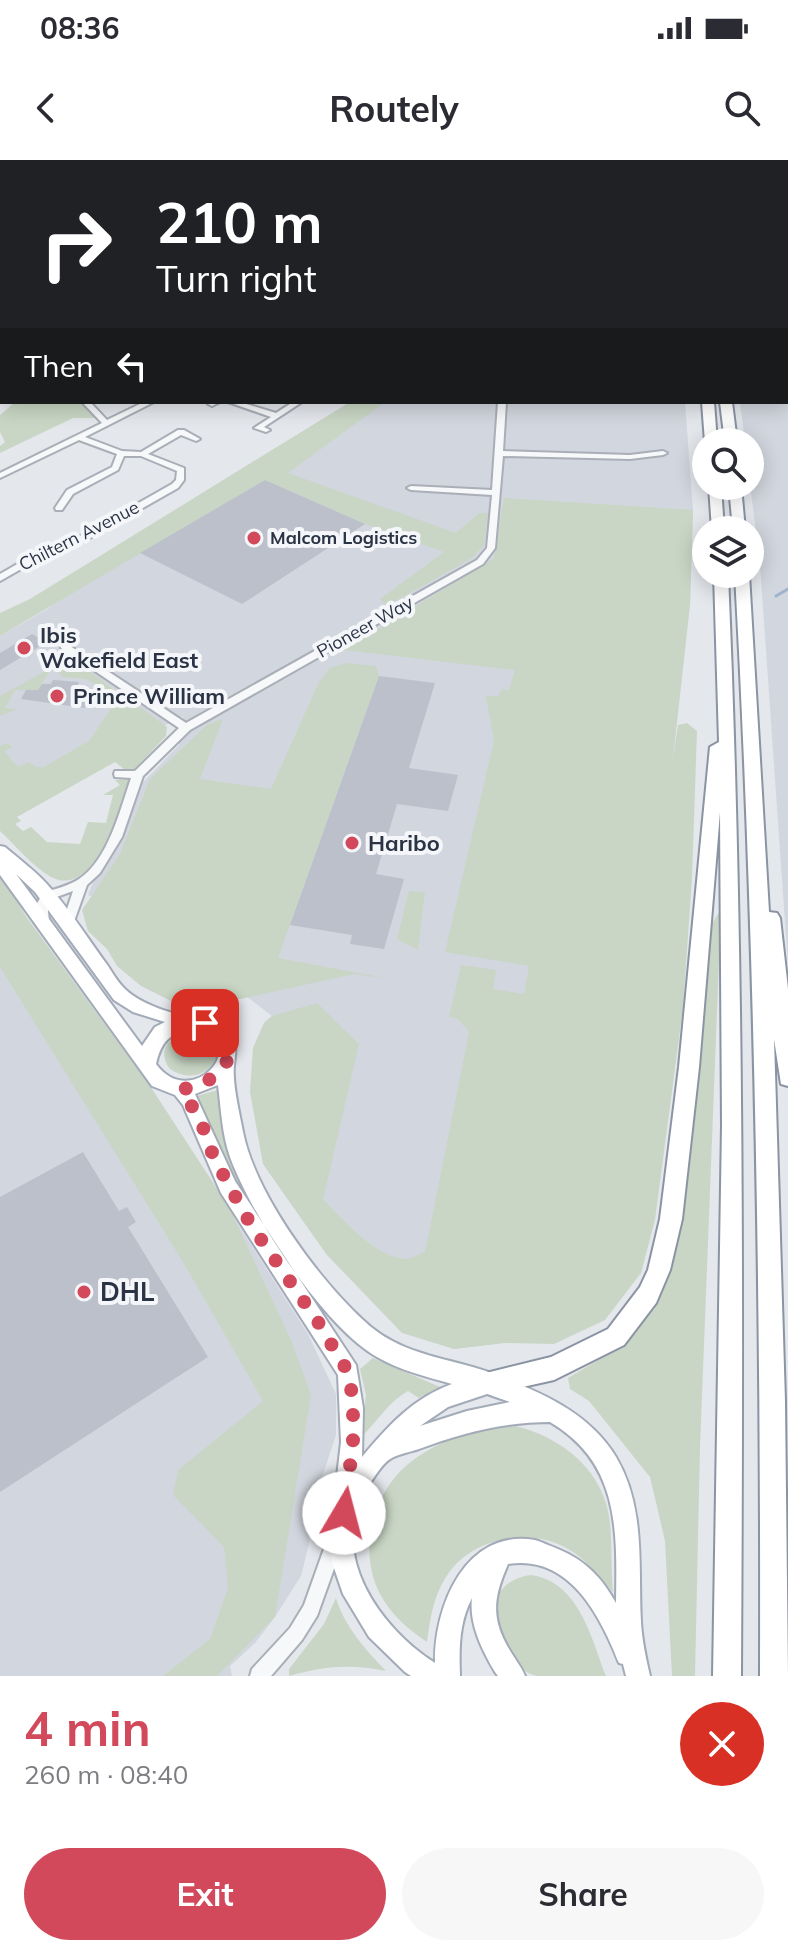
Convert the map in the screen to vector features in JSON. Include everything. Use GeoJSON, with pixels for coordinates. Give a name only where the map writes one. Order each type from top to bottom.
{"type":"FeatureCollection","features":[{"type":"Feature","properties":{"kind":"highway"},"geometry":{"type":"LineString","coordinates":[[708,404],[710,428]]}},
{"type":"Feature","properties":{"kind":"highway"},"geometry":{"type":"LineString","coordinates":[[726,404],[729,428]]}},
{"type":"Feature","properties":{"kind":"highway"},"geometry":{"type":"LineString","coordinates":[[722,588],[733,1093],[727,1676]]}},
{"type":"Feature","properties":{"kind":"highway"},"geometry":{"type":"LineString","coordinates":[[743,588],[754,764],[767,1124],[774,1676]]}},
{"type":"Feature","properties":{"kind":"highway"},"geometry":{"type":"LineString","coordinates":[[491,1382],[554,1368],[616,1337],[648,1295],[659,1270],[671,1219],[689,1067],[725,659]]}},
{"type":"Feature","properties":{"kind":"highway"},"geometry":{"type":"LineString","coordinates":[[754,764],[788,1078]]}},
{"type":"Feature","properties":{"kind":"main road"},"geometry":{"type":"LineString","coordinates":[[0,851],[51,891],[68,924],[120,995],[139,1007],[187,1022],[205,1023],[221,1033],[229,1048],[225,1066],[232,1122],[250,1184],[293,1248],[353,1327],[384,1351],[528,1396],[590,1438],[609,1465],[626,1516],[629,1626],[638,1676]]}},
{"type":"Feature","properties":{"kind":"main road"},"geometry":{"type":"LineString","coordinates":[[0,864],[158,1081],[181,1089],[207,1083],[225,1066]]}},
{"type":"Feature","properties":{"kind":"main road"},"geometry":{"type":"LineString","coordinates":[[147,1064],[152,1042],[161,1032],[187,1022]]}},
{"type":"Feature","properties":{"kind":"main road"},"geometry":{"type":"LineString","coordinates":[[181,1089],[200,1119],[214,1158],[235,1199],[348,1372],[353,1400],[353,1443],[344,1513],[344,1553],[355,1592],[370,1619],[411,1664],[433,1676]]}},
{"type":"Feature","properties":{"kind":"main road"},"geometry":{"type":"LineString","coordinates":[[344,1513],[363,1475],[425,1407],[491,1382]]}},
{"type":"Feature","properties":{"kind":"main road"},"geometry":{"type":"LineString","coordinates":[[382,1451],[455,1424],[495,1414],[555,1412]]}},
{"type":"Feature","properties":{"kind":"main road"},"geometry":{"type":"LineString","coordinates":[[448,1676],[445,1655],[455,1600],[475,1569],[502,1555],[522,1550],[547,1555],[568,1565],[606,1607],[638,1676]]}},
{"type":"Feature","properties":{"kind":"main road"},"geometry":{"type":"LineString","coordinates":[[502,1555],[486,1576],[484,1621],[490,1644],[513,1676]]}},
{"type":"Feature","properties":{"kind":"street"},"geometry":{"type":"LineString","coordinates":[[88,404],[107,424]]}},
{"type":"Feature","properties":{"kind":"street"},"geometry":{"type":"LineString","coordinates":[[1,475],[146,404]]}},
{"type":"Feature","properties":{"kind":"street"},"geometry":{"type":"LineString","coordinates":[[238,404],[277,416]]}},
{"type":"Feature","properties":{"kind":"street"},"geometry":{"type":"LineString","coordinates":[[266,430],[258,428],[295,404]]}},
{"type":"Feature","properties":{"kind":"street","name":"Pioneer Way"},"geometry":{"type":"LineString","coordinates":[[68,924],[82,883],[108,854],[138,775],[159,751],[186,728],[480,562],[491,548],[502,404]]}},
{"type":"Feature","properties":{"kind":"street"},"geometry":{"type":"LineString","coordinates":[[171,428],[196,439]]}},
{"type":"Feature","properties":{"kind":"street"},"geometry":{"type":"LineString","coordinates":[[142,454],[181,432]]}},
{"type":"Feature","properties":{"kind":"street","name":"Chiltern Avenue"},"geometry":{"type":"LineString","coordinates":[[0,578],[48,550],[78,541],[175,486],[180,480],[181,470],[142,454],[121,453],[80,438]]}},
{"type":"Feature","properties":{"kind":"street"},"geometry":{"type":"LineString","coordinates":[[59,508],[70,492],[115,468],[121,453]]}},
{"type":"Feature","properties":{"kind":"street"},"geometry":{"type":"LineString","coordinates":[[499,453],[630,457],[663,453]]}},
{"type":"Feature","properties":{"kind":"street"},"geometry":{"type":"LineString","coordinates":[[411,488],[496,493]]}},
{"type":"Feature","properties":{"kind":"street"},"geometry":{"type":"LineString","coordinates":[[64,646],[186,728]]}},
{"type":"Feature","properties":{"kind":"street"},"geometry":{"type":"LineString","coordinates":[[119,774],[138,775]]}},
{"type":"Feature","properties":{"kind":"street","name":"Pioneer Way"},"geometry":{"type":"LineString","coordinates":[[51,891],[82,883]]}},
{"type":"Feature","properties":{"kind":"street"},"geometry":{"type":"LineString","coordinates":[[43,925],[41,907],[51,891]]}},
{"type":"Feature","properties":{"kind":"street"},"geometry":{"type":"LineString","coordinates":[[259,1676],[296,1634],[311,1610],[344,1513]]}},
{"type":"Feature","properties":{"kind":"shaded area"},"geometry":{"type":"Polygon","coordinates":[[[347,404],[685,404],[693,510],[690,604],[657,907],[504,1343],[454,1349],[327,1255],[263,1164],[253,1048],[264,1023],[272,1016],[198,959],[196,933],[88,895],[126,800],[179,745],[183,716],[37,792],[0,749],[0,636],[44,611],[347,404]]]}},
{"type":"Feature","properties":{"kind":"shaded area"},"geometry":{"type":"Polygon","coordinates":[[[740,404],[788,404],[788,965],[762,588],[764,516],[754,516],[752,500],[764,500],[764,428],[743,428],[740,404]]]}},
{"type":"Feature","properties":{"kind":"shaded area"},"geometry":{"type":"Polygon","coordinates":[[[0,926],[150,1086],[308,1334],[336,1394],[336,1435],[315,1498],[301,1576],[255,1643],[230,1666],[232,1676],[0,1676],[0,926]]]}},
{"type":"Feature","properties":{"kind":"green space"},"geometry":{"type":"Polygon","coordinates":[[[13,404],[88,404],[100,418],[73,418],[0,453],[0,446],[5,442],[0,432],[0,415],[13,404]]]}},
{"type":"Feature","properties":{"kind":"green space"},"geometry":{"type":"Polygon","coordinates":[[[347,404],[382,404],[288,473],[456,533],[479,513],[488,513],[484,545],[472,558],[387,606],[380,599],[444,552],[365,524],[265,480],[0,636],[0,613],[30,599],[347,404]]]}},
{"type":"Feature","properties":{"kind":"green space"},"geometry":{"type":"Polygon","coordinates":[[[504,498],[693,510],[690,604],[672,765],[678,725],[687,723],[697,731],[692,878],[683,1008],[655,1220],[641,1273],[605,1320],[554,1344],[504,1343],[454,1349],[402,1333],[327,1255],[263,1164],[250,1092],[253,1048],[264,1023],[272,1016],[317,1003],[359,1044],[323,1199],[361,1236],[384,1252],[407,1259],[425,1252],[469,1032],[458,1019],[449,1017],[461,965],[496,970],[493,989],[524,994],[529,966],[445,952],[494,741],[486,696],[498,696],[502,689],[509,690],[515,670],[344,650],[494,558],[504,498]]]}},
{"type":"Feature","properties":{"kind":"green space"},"geometry":{"type":"Polygon","coordinates":[[[76,661],[117,692],[109,693],[86,679],[62,677],[58,671],[50,670],[38,690],[15,690],[5,708],[17,709],[0,716],[0,696],[49,669],[76,661]]]}},
{"type":"Feature","properties":{"kind":"green space"},"geometry":{"type":"Polygon","coordinates":[[[346,663],[376,666],[379,676],[278,958],[390,979],[354,974],[208,1006],[171,1001],[141,986],[117,966],[107,949],[88,931],[82,910],[120,854],[150,779],[207,725],[223,719],[200,779],[271,789],[319,682],[330,668],[346,663]]]}},
{"type":"Feature","properties":{"kind":"green space"},"geometry":{"type":"Polygon","coordinates":[[[127,699],[131,701],[126,704],[130,706],[135,703],[167,727],[166,736],[134,770],[124,769],[115,762],[17,817],[21,821],[15,824],[23,831],[31,827],[47,842],[80,844],[88,822],[106,823],[113,795],[103,795],[120,785],[115,780],[133,779],[114,828],[93,863],[81,875],[67,880],[51,877],[0,831],[0,746],[8,743],[12,747],[4,751],[18,767],[29,762],[36,767],[44,767],[90,740],[114,704],[127,699]]]}},
{"type":"Feature","properties":{"kind":"green space"},"geometry":{"type":"Polygon","coordinates":[[[0,874],[25,915],[150,1086],[229,1207],[291,1340],[311,1395],[275,1617],[217,1676],[163,1676],[210,1639],[228,1588],[224,1547],[173,1495],[178,1470],[263,1401],[183,1262],[0,967],[0,874]]]}},
{"type":"Feature","properties":{"kind":"green space"},"geometry":{"type":"Polygon","coordinates":[[[409,891],[425,892],[418,950],[397,939],[409,891]]]}},
{"type":"Feature","properties":{"kind":"green space"},"geometry":{"type":"Polygon","coordinates":[[[721,909],[700,1447],[695,1676],[672,1676],[665,1541],[650,1477],[589,1401],[570,1389],[568,1378],[625,1344],[655,1308],[673,1256],[712,924],[721,909]]]}},
{"type":"Feature","properties":{"kind":"green space"},"geometry":{"type":"Polygon","coordinates":[[[191,1030],[207,1033],[216,1040],[218,1050],[208,1069],[185,1075],[170,1069],[164,1055],[172,1039],[191,1030]]]}},
{"type":"Feature","properties":{"kind":"green space"},"geometry":{"type":"Polygon","coordinates":[[[218,1090],[221,1127],[244,1188],[239,1191],[197,1096],[218,1090]]]}},
{"type":"Feature","properties":{"kind":"green space"},"geometry":{"type":"Polygon","coordinates":[[[373,1358],[440,1387],[419,1398],[408,1391],[400,1396],[362,1436],[366,1395],[360,1369],[373,1358]]]}},
{"type":"Feature","properties":{"kind":"green space"},"geometry":{"type":"Polygon","coordinates":[[[515,1426],[549,1438],[564,1448],[590,1472],[600,1487],[610,1523],[613,1592],[575,1553],[553,1542],[519,1537],[501,1540],[470,1553],[446,1577],[435,1601],[427,1642],[389,1609],[373,1577],[370,1540],[379,1504],[398,1473],[436,1446],[461,1436],[515,1426]]]}},
{"type":"Feature","properties":{"kind":"green space"},"geometry":{"type":"Polygon","coordinates":[[[531,1575],[561,1588],[572,1600],[588,1629],[606,1676],[537,1676],[521,1669],[508,1656],[494,1624],[494,1607],[500,1592],[512,1581],[531,1575]]]}},
{"type":"Feature","properties":{"kind":"green space"},"geometry":{"type":"Polygon","coordinates":[[[336,1598],[350,1628],[386,1671],[337,1667],[289,1676],[289,1669],[324,1624],[336,1598]]]}},
{"type":"Feature","properties":{"kind":"building","name":"Malcom Logistics"},"geometry":{"type":"Polygon","coordinates":[[[265,480],[365,524],[242,604],[140,553],[265,480]]]}},
{"type":"Feature","properties":{"kind":"building","name":"Ibis Wakefield East"},"geometry":{"type":"Polygon","coordinates":[[[32,634],[47,642],[0,670],[0,653],[32,634]]]}},
{"type":"Feature","properties":{"kind":"building","name":"Haribo"},"geometry":{"type":"Polygon","coordinates":[[[379,676],[435,683],[409,768],[458,775],[448,811],[397,804],[376,874],[404,879],[384,949],[350,944],[352,935],[290,925],[379,676]]]}},
{"type":"Feature","properties":{"kind":"building","name":"Prince William"},"geometry":{"type":"Polygon","coordinates":[[[53,680],[79,682],[75,690],[92,692],[85,708],[21,699],[26,690],[38,690],[42,684],[51,684],[53,680]]]}},
{"type":"Feature","properties":{"kind":"building","name":"DHL"},"geometry":{"type":"Polygon","coordinates":[[[83,1152],[119,1211],[127,1207],[136,1222],[128,1227],[208,1357],[0,1492],[0,1197],[83,1152]]]}},
{"type":"Feature","properties":{"kind":"waterway"},"geometry":{"type":"LineString","coordinates":[[776,596],[788,589]]}},
{"type":"Feature","properties":{"kind":"place","name":"Malcom Logistics"},"geometry":{"type":"Point","coordinates":[254,538]}},
{"type":"Feature","properties":{"kind":"place","name":"Ibis Wakefield East"},"geometry":{"type":"Point","coordinates":[24,648]}},
{"type":"Feature","properties":{"kind":"place","name":"Prince William"},"geometry":{"type":"Point","coordinates":[57,696]}},
{"type":"Feature","properties":{"kind":"place","name":"Haribo"},"geometry":{"type":"Point","coordinates":[352,843]}},
{"type":"Feature","properties":{"kind":"place","name":"DHL"},"geometry":{"type":"Point","coordinates":[84,1292]}},
{"type":"Feature","properties":{"kind":"route"},"geometry":{"type":"LineString","coordinates":[[205,1023],[214,1027],[226,1040],[229,1048],[225,1066],[207,1083],[181,1089],[200,1119],[214,1158],[251,1225],[318,1322],[348,1372],[353,1400],[353,1443],[344,1513]]}}]}
